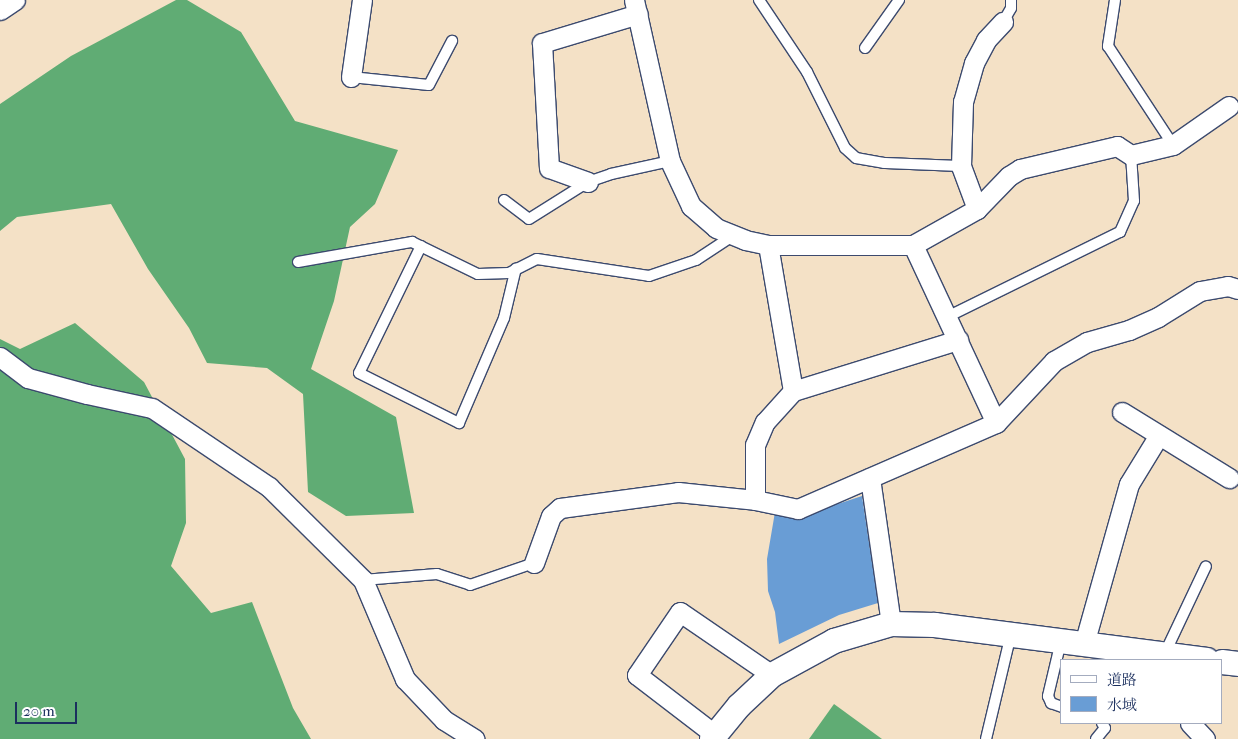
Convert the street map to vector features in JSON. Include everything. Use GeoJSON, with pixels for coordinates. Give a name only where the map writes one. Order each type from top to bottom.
{"type":"FeatureCollection","features":[{"type":"Feature","properties":{"kind":"street"},"geometry":{"type":"LineString","coordinates":[[0,10],[15,0]]}},
{"type":"Feature","properties":{"kind":"street"},"geometry":{"type":"LineString","coordinates":[[351,77],[362,0]]}},
{"type":"Feature","properties":{"kind":"street"},"geometry":{"type":"LineString","coordinates":[[588,182],[549,168],[542,43],[636,7],[670,161],[691,206],[716,228],[768,245],[913,245],[977,208],[1009,176],[1020,169],[1117,146],[1130,155],[1173,145],[1235,104]]}},
{"type":"Feature","properties":{"kind":"street"},"geometry":{"type":"LineString","coordinates":[[977,208],[961,166],[963,102],[974,63],[986,40],[1003,22]]}},
{"type":"Feature","properties":{"kind":"street"},"geometry":{"type":"LineString","coordinates":[[768,245],[793,391]]}},
{"type":"Feature","properties":{"kind":"street"},"geometry":{"type":"LineString","coordinates":[[913,245],[996,423]]}},
{"type":"Feature","properties":{"kind":"street"},"geometry":{"type":"LineString","coordinates":[[534,563],[551,516],[560,508],[678,492],[755,500],[798,509],[996,423],[1054,361],[1087,342],[1129,330],[1158,317],[1200,291],[1228,286],[1238,289]]}},
{"type":"Feature","properties":{"kind":"street"},"geometry":{"type":"LineString","coordinates":[[755,500],[755,445],[764,422],[793,391],[958,340]]}},
{"type":"Feature","properties":{"kind":"street"},"geometry":{"type":"LineString","coordinates":[[0,357],[28,378],[87,394],[152,408],[269,487],[363,580],[405,679],[444,720],[474,739]]}},
{"type":"Feature","properties":{"kind":"street"},"geometry":{"type":"LineString","coordinates":[[1122,412],[1229,478]]}},
{"type":"Feature","properties":{"kind":"street"},"geometry":{"type":"LineString","coordinates":[[1084,644],[1129,484],[1159,435]]}},
{"type":"Feature","properties":{"kind":"street"},"geometry":{"type":"LineString","coordinates":[[870,478],[891,624]]}},
{"type":"Feature","properties":{"kind":"street"},"geometry":{"type":"LineString","coordinates":[[772,675],[680,612],[638,675],[713,736],[739,706],[772,675],[834,641],[891,624],[935,624],[1084,644],[1140,656],[1164,655],[1198,659]]}},
{"type":"Feature","properties":{"kind":"street"},"geometry":{"type":"LineString","coordinates":[[1223,662],[1238,664]]}},
{"type":"Feature","properties":{"kind":"street"},"geometry":{"type":"LineString","coordinates":[[1191,724],[1205,739]]}},
{"type":"Feature","properties":{"kind":"lane"},"geometry":{"type":"LineString","coordinates":[[759,0],[807,72],[845,148],[856,158],[884,163],[961,166]]}},
{"type":"Feature","properties":{"kind":"lane"},"geometry":{"type":"LineString","coordinates":[[865,48],[898,0]]}},
{"type":"Feature","properties":{"kind":"lane"},"geometry":{"type":"LineString","coordinates":[[1003,22],[1011,8],[1011,0]]}},
{"type":"Feature","properties":{"kind":"lane"},"geometry":{"type":"LineString","coordinates":[[1115,0],[1108,46],[1173,145]]}},
{"type":"Feature","properties":{"kind":"lane"},"geometry":{"type":"LineString","coordinates":[[351,77],[429,85],[452,41]]}},
{"type":"Feature","properties":{"kind":"lane"},"geometry":{"type":"LineString","coordinates":[[947,317],[1120,232],[1134,201],[1130,155]]}},
{"type":"Feature","properties":{"kind":"lane"},"geometry":{"type":"LineString","coordinates":[[504,200],[529,219],[588,182],[611,174],[670,161]]}},
{"type":"Feature","properties":{"kind":"lane"},"geometry":{"type":"LineString","coordinates":[[298,262],[412,242],[478,274],[509,273],[537,259],[649,276],[696,260],[734,235]]}},
{"type":"Feature","properties":{"kind":"lane"},"geometry":{"type":"LineString","coordinates":[[421,246],[359,373],[459,422],[504,318],[516,268]]}},
{"type":"Feature","properties":{"kind":"lane"},"geometry":{"type":"LineString","coordinates":[[363,580],[436,574],[470,585],[534,563]]}},
{"type":"Feature","properties":{"kind":"lane"},"geometry":{"type":"LineString","coordinates":[[1164,655],[1206,566]]}},
{"type":"Feature","properties":{"kind":"lane"},"geometry":{"type":"LineString","coordinates":[[986,739],[1011,634]]}},
{"type":"Feature","properties":{"kind":"lane"},"geometry":{"type":"LineString","coordinates":[[1060,706],[1052,703],[1048,696],[1061,641]]}},
{"type":"Feature","properties":{"kind":"lane"},"geometry":{"type":"LineString","coordinates":[[1096,739],[1105,728],[1103,724]]}},
{"type":"Feature","properties":{"kind":"green space"},"geometry":{"type":"Polygon","coordinates":[[[176,0],[187,0],[241,32],[295,121],[398,150],[375,204],[350,227],[334,301],[311,369],[396,417],[414,513],[346,516],[308,492],[303,394],[267,368],[207,363],[189,328],[148,269],[111,204],[17,217],[0,231],[0,104],[71,56],[176,0]]]}},
{"type":"Feature","properties":{"kind":"green space"},"geometry":{"type":"Polygon","coordinates":[[[75,323],[144,382],[185,459],[186,523],[171,566],[211,613],[252,602],[293,708],[311,739],[0,739],[0,339],[20,349],[75,323]]]}},
{"type":"Feature","properties":{"kind":"green space"},"geometry":{"type":"Polygon","coordinates":[[[834,704],[882,739],[809,739],[834,704]]]}},
{"type":"Feature","properties":{"kind":"water"},"geometry":{"type":"Polygon","coordinates":[[[862,496],[878,603],[839,615],[779,644],[775,612],[768,591],[767,559],[775,512],[798,517],[862,496]]]}}]}
